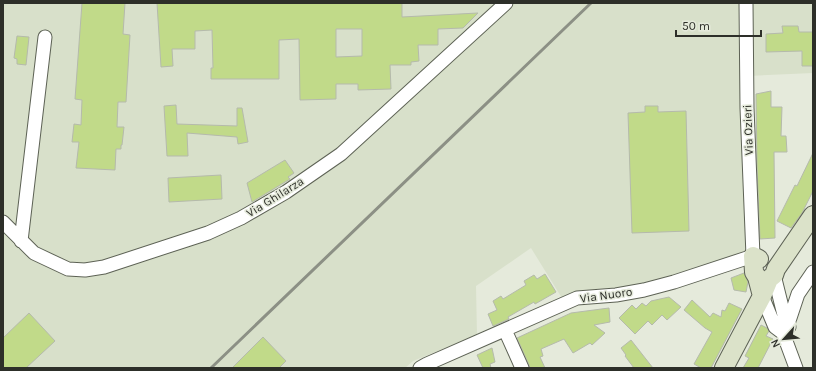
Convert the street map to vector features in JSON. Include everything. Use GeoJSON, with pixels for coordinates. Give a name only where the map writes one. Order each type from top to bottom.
{"type":"FeatureCollection","features":[{"type":"Feature","properties":{"kind":"street","name":"Via Ghilarza"},"geometry":{"type":"LineString","coordinates":[[3,222],[34,253],[68,269],[85,270],[104,267],[208,232],[241,218],[286,192],[342,154],[506,3]]}},
{"type":"Feature","properties":{"kind":"street","name":"Via Ozieri"},"geometry":{"type":"LineString","coordinates":[[746,3],[747,108],[763,267],[784,315],[784,337]]}},
{"type":"Feature","properties":{"kind":"street"},"geometry":{"type":"LineString","coordinates":[[22,241],[45,37]]}},
{"type":"Feature","properties":{"kind":"street"},"geometry":{"type":"LineString","coordinates":[[796,368],[784,337],[775,327],[762,296],[763,267],[792,246],[813,215]]}},
{"type":"Feature","properties":{"kind":"street","name":"Via Nuoro"},"geometry":{"type":"LineString","coordinates":[[426,367],[577,298],[616,295],[644,290],[674,282],[763,267]]}},
{"type":"Feature","properties":{"kind":"street"},"geometry":{"type":"LineString","coordinates":[[784,337],[794,339],[788,324],[798,294],[813,272]]}},
{"type":"Feature","properties":{"kind":"street"},"geometry":{"type":"LineString","coordinates":[[724,368],[762,296]]}},
{"type":"Feature","properties":{"kind":"street"},"geometry":{"type":"LineString","coordinates":[[505,330],[522,368]]}},
{"type":"Feature","properties":{"kind":"shaded area"},"geometry":{"type":"Polygon","coordinates":[[[3,3],[813,3],[813,73],[747,76],[753,256],[565,303],[531,248],[476,286],[477,335],[413,361],[405,368],[3,368],[3,3]]]}},
{"type":"Feature","properties":{"kind":"building"},"geometry":{"type":"Polygon","coordinates":[[[82,3],[125,3],[123,34],[130,35],[126,102],[118,102],[117,127],[124,127],[121,149],[116,149],[115,170],[76,168],[79,142],[72,142],[74,124],[81,125],[82,100],[75,99],[82,3]]]}},
{"type":"Feature","properties":{"kind":"building"},"geometry":{"type":"Polygon","coordinates":[[[157,3],[402,3],[402,17],[478,13],[463,28],[438,29],[438,45],[418,45],[419,61],[411,62],[411,65],[390,65],[391,89],[358,90],[358,84],[336,84],[336,99],[300,100],[299,39],[279,40],[279,79],[211,79],[211,68],[213,68],[212,30],[195,31],[195,49],[172,49],[173,66],[161,67],[157,3]],[[336,29],[336,57],[362,56],[362,29],[336,29]]]}},
{"type":"Feature","properties":{"kind":"building"},"geometry":{"type":"Polygon","coordinates":[[[782,26],[798,26],[799,32],[813,32],[813,66],[802,66],[802,51],[766,52],[766,34],[783,33],[782,26]]]}},
{"type":"Feature","properties":{"kind":"building"},"geometry":{"type":"Polygon","coordinates":[[[17,36],[29,37],[26,65],[17,64],[17,59],[14,58],[17,36]]]}},
{"type":"Feature","properties":{"kind":"building"},"geometry":{"type":"Polygon","coordinates":[[[771,91],[771,107],[782,107],[781,136],[786,136],[787,152],[774,152],[775,238],[760,239],[756,94],[771,91]]]}},
{"type":"Feature","properties":{"kind":"building"},"geometry":{"type":"Polygon","coordinates":[[[176,105],[177,124],[237,126],[237,108],[242,108],[248,142],[238,144],[237,137],[187,133],[188,156],[167,156],[164,106],[176,105]]]}},
{"type":"Feature","properties":{"kind":"building"},"geometry":{"type":"Polygon","coordinates":[[[645,106],[658,106],[658,112],[686,111],[689,231],[632,233],[628,113],[645,112],[645,106]]]}},
{"type":"Feature","properties":{"kind":"building"},"geometry":{"type":"Polygon","coordinates":[[[813,153],[813,191],[802,213],[791,228],[777,221],[795,185],[797,186],[813,153]]]}},
{"type":"Feature","properties":{"kind":"building"},"geometry":{"type":"Polygon","coordinates":[[[285,160],[294,173],[288,177],[290,179],[252,202],[247,183],[285,160]]]}},
{"type":"Feature","properties":{"kind":"building"},"geometry":{"type":"Polygon","coordinates":[[[221,175],[222,199],[169,202],[168,178],[221,175]]]}},
{"type":"Feature","properties":{"kind":"building"},"geometry":{"type":"Polygon","coordinates":[[[744,273],[748,282],[746,292],[734,290],[731,278],[744,273]]]}},
{"type":"Feature","properties":{"kind":"building"},"geometry":{"type":"Polygon","coordinates":[[[545,274],[556,292],[535,304],[534,302],[508,317],[509,319],[493,326],[488,314],[497,310],[493,301],[501,296],[503,299],[526,285],[524,281],[534,275],[537,279],[545,274]]]}},
{"type":"Feature","properties":{"kind":"building"},"geometry":{"type":"Polygon","coordinates":[[[669,297],[681,307],[667,320],[662,315],[652,325],[648,321],[635,334],[619,318],[632,305],[636,309],[642,303],[646,306],[651,301],[669,297]]]}},
{"type":"Feature","properties":{"kind":"building"},"geometry":{"type":"Polygon","coordinates":[[[692,300],[710,317],[713,313],[721,317],[722,310],[725,311],[729,303],[742,309],[711,368],[701,368],[694,364],[712,332],[684,310],[692,300]]]}},
{"type":"Feature","properties":{"kind":"building"},"geometry":{"type":"Polygon","coordinates":[[[609,308],[610,322],[594,325],[605,333],[592,345],[590,343],[573,353],[564,339],[541,349],[543,356],[540,357],[545,368],[530,368],[517,338],[571,313],[609,308]]]}},
{"type":"Feature","properties":{"kind":"building"},"geometry":{"type":"Polygon","coordinates":[[[29,313],[55,341],[26,368],[3,368],[3,338],[29,313]]]}},
{"type":"Feature","properties":{"kind":"building"},"geometry":{"type":"Polygon","coordinates":[[[761,325],[769,331],[766,336],[773,339],[758,368],[743,368],[749,358],[745,356],[761,325]]]}},
{"type":"Feature","properties":{"kind":"building"},"geometry":{"type":"Polygon","coordinates":[[[263,337],[286,361],[279,368],[232,368],[263,337]]]}},
{"type":"Feature","properties":{"kind":"building"},"geometry":{"type":"Polygon","coordinates":[[[631,340],[653,368],[634,368],[621,348],[631,340]]]}},
{"type":"Feature","properties":{"kind":"building"},"geometry":{"type":"Polygon","coordinates":[[[492,348],[495,362],[490,364],[491,368],[483,368],[477,355],[492,348]]]}},
{"type":"Feature","properties":{"kind":"railway"},"geometry":{"type":"LineString","coordinates":[[211,368],[591,3]]}}]}
